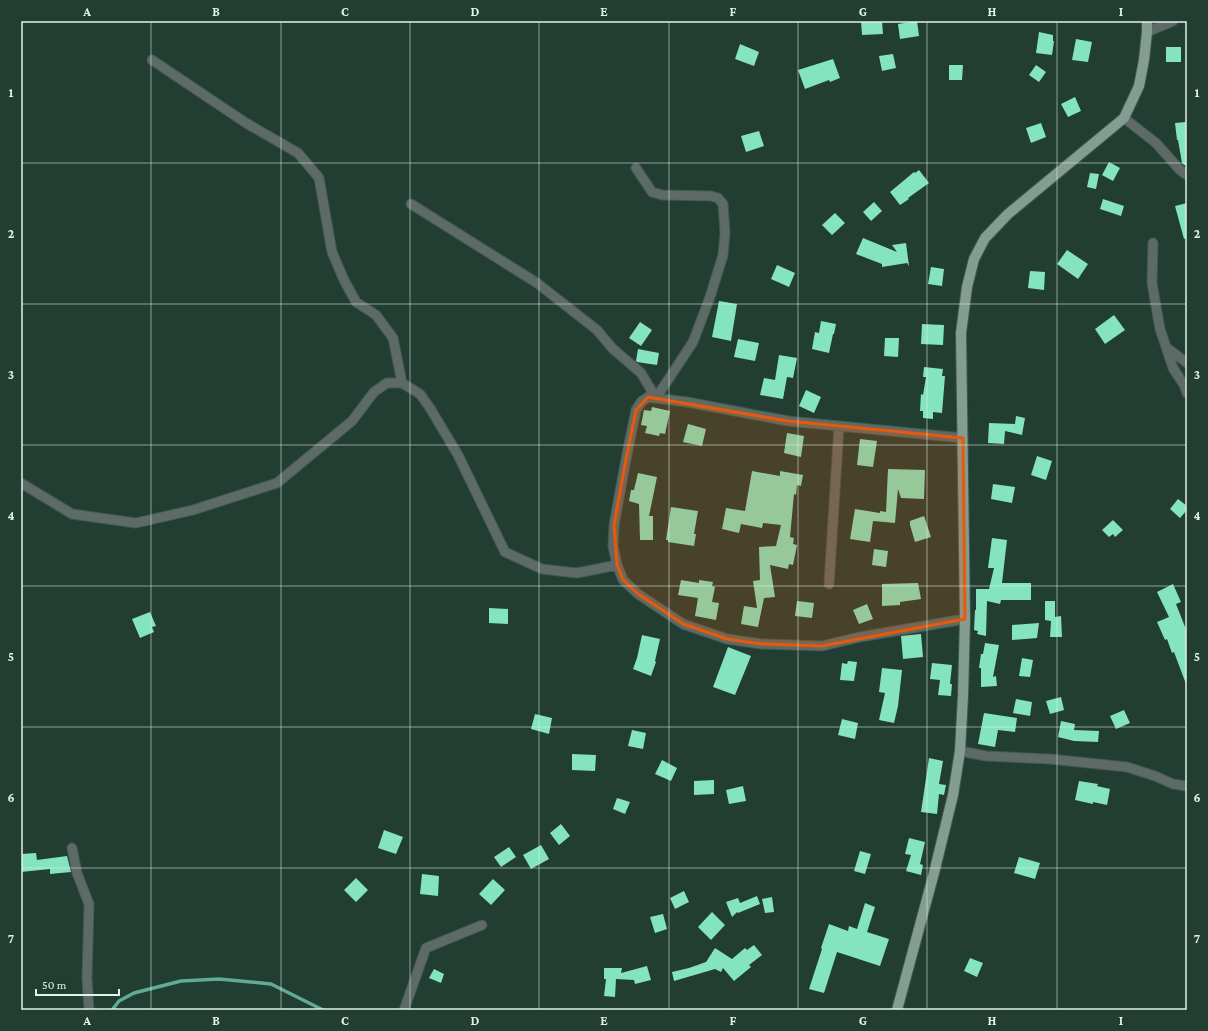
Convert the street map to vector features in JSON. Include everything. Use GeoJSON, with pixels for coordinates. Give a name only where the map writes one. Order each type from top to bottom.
{"type":"FeatureCollection","features":[{"type":"Feature","properties":{"kind":"main road"},"geometry":{"type":"LineString","coordinates":[[897,1010],[934,873],[953,795],[960,751],[966,619],[961,334],[966,287],[974,259],[986,238],[1008,214],[1124,118],[1138,86],[1144,60],[1147,21]]}},
{"type":"Feature","properties":{"kind":"street"},"geometry":{"type":"LineString","coordinates":[[1147,32],[1173,21]]}},
{"type":"Feature","properties":{"kind":"street"},"geometry":{"type":"LineString","coordinates":[[152,60],[246,123],[298,153],[319,178],[332,252],[344,280],[356,302],[376,315],[393,338],[402,383]]}},
{"type":"Feature","properties":{"kind":"street"},"geometry":{"type":"LineString","coordinates":[[1124,118],[1156,143],[1180,170],[1187,175]]}},
{"type":"Feature","properties":{"kind":"street"},"geometry":{"type":"LineString","coordinates":[[636,168],[652,192],[662,195],[711,196],[718,198],[723,204],[725,233],[722,255],[710,297],[693,342],[656,398]]}},
{"type":"Feature","properties":{"kind":"street"},"geometry":{"type":"LineString","coordinates":[[411,204],[537,283],[597,330],[612,348],[641,373],[656,398]]}},
{"type":"Feature","properties":{"kind":"street"},"geometry":{"type":"LineString","coordinates":[[1153,243],[1152,283],[1160,329],[1173,368],[1184,385],[1187,393]]}},
{"type":"Feature","properties":{"kind":"street"},"geometry":{"type":"LineString","coordinates":[[1166,347],[1187,363]]}},
{"type":"Feature","properties":{"kind":"street"},"geometry":{"type":"LineString","coordinates":[[21,483],[72,514],[136,523],[193,510],[277,483],[352,421],[374,392],[387,382],[402,383],[420,394],[430,408],[458,455],[505,552],[542,569],[577,573],[617,565]]}},
{"type":"Feature","properties":{"kind":"street"},"geometry":{"type":"LineString","coordinates":[[963,438],[788,421],[686,402],[648,397],[644,399],[636,410],[614,525],[614,546],[617,565],[623,580],[638,594],[683,624],[727,639],[760,644],[822,646],[860,636],[966,619]]}},
{"type":"Feature","properties":{"kind":"street"},"geometry":{"type":"LineString","coordinates":[[830,584],[839,426]]}},
{"type":"Feature","properties":{"kind":"street"},"geometry":{"type":"LineString","coordinates":[[960,751],[986,756],[1050,759],[1127,767],[1155,776],[1173,784],[1187,786]]}},
{"type":"Feature","properties":{"kind":"street"},"geometry":{"type":"LineString","coordinates":[[72,848],[77,873],[89,904],[87,978],[89,1010]]}},
{"type":"Feature","properties":{"kind":"street"},"geometry":{"type":"LineString","coordinates":[[404,1010],[426,948],[482,925]]}},
{"type":"Feature","properties":{"kind":"highlighted area"},"geometry":{"type":"Polygon","coordinates":[[[648,397],[788,421],[963,438],[965,619],[822,646],[761,644],[727,639],[683,624],[638,594],[623,580],[617,565],[614,525],[626,459],[636,410],[648,397]]]}},
{"type":"Feature","properties":{"kind":"building"},"geometry":{"type":"Polygon","coordinates":[[[861,21],[882,21],[883,34],[862,35],[861,21]]]}},
{"type":"Feature","properties":{"kind":"building"},"geometry":{"type":"Polygon","coordinates":[[[917,21],[919,36],[900,39],[898,24],[917,21]]]}},
{"type":"Feature","properties":{"kind":"building"},"geometry":{"type":"Polygon","coordinates":[[[1039,32],[1053,35],[1054,41],[1052,55],[1036,53],[1039,32]]]}},
{"type":"Feature","properties":{"kind":"building"},"geometry":{"type":"Polygon","coordinates":[[[1076,39],[1092,42],[1088,62],[1072,60],[1076,39]]]}},
{"type":"Feature","properties":{"kind":"building"},"geometry":{"type":"Polygon","coordinates":[[[740,44],[759,52],[754,66],[735,59],[740,44]]]}},
{"type":"Feature","properties":{"kind":"building"},"geometry":{"type":"Polygon","coordinates":[[[1166,47],[1181,47],[1181,62],[1166,62],[1166,47]]]}},
{"type":"Feature","properties":{"kind":"building"},"geometry":{"type":"Polygon","coordinates":[[[893,54],[896,68],[882,71],[879,56],[893,54]]]}},
{"type":"Feature","properties":{"kind":"building"},"geometry":{"type":"Polygon","coordinates":[[[833,59],[840,78],[830,82],[829,80],[805,89],[798,70],[833,59]]]}},
{"type":"Feature","properties":{"kind":"building"},"geometry":{"type":"Polygon","coordinates":[[[949,65],[963,65],[962,80],[949,80],[949,65]]]}},
{"type":"Feature","properties":{"kind":"building"},"geometry":{"type":"Polygon","coordinates":[[[1036,65],[1046,72],[1039,82],[1029,75],[1036,65]]]}},
{"type":"Feature","properties":{"kind":"building"},"geometry":{"type":"Polygon","coordinates":[[[1075,97],[1081,111],[1068,117],[1061,104],[1075,97]]]}},
{"type":"Feature","properties":{"kind":"building"},"geometry":{"type":"Polygon","coordinates":[[[1186,122],[1187,165],[1184,165],[1182,163],[1177,140],[1175,123],[1186,122]]]}},
{"type":"Feature","properties":{"kind":"building"},"geometry":{"type":"Polygon","coordinates":[[[1041,123],[1046,137],[1031,143],[1026,128],[1041,123]]]}},
{"type":"Feature","properties":{"kind":"building"},"geometry":{"type":"Polygon","coordinates":[[[759,131],[764,146],[746,152],[741,136],[759,131]]]}},
{"type":"Feature","properties":{"kind":"building"},"geometry":{"type":"Polygon","coordinates":[[[1109,162],[1120,168],[1113,181],[1102,175],[1109,162]]]}},
{"type":"Feature","properties":{"kind":"building"},"geometry":{"type":"Polygon","coordinates":[[[919,170],[929,183],[900,205],[890,192],[914,172],[915,173],[919,170]]]}},
{"type":"Feature","properties":{"kind":"building"},"geometry":{"type":"Polygon","coordinates":[[[1090,173],[1099,174],[1096,189],[1087,187],[1090,173]]]}},
{"type":"Feature","properties":{"kind":"building"},"geometry":{"type":"Polygon","coordinates":[[[1103,199],[1124,206],[1121,216],[1100,209],[1103,199]]]}},
{"type":"Feature","properties":{"kind":"building"},"geometry":{"type":"Polygon","coordinates":[[[874,202],[882,211],[871,221],[863,212],[874,202]]]}},
{"type":"Feature","properties":{"kind":"building"},"geometry":{"type":"Polygon","coordinates":[[[1187,203],[1187,238],[1184,239],[1175,206],[1187,203]]]}},
{"type":"Feature","properties":{"kind":"building"},"geometry":{"type":"Polygon","coordinates":[[[835,213],[845,223],[832,235],[822,225],[835,213]]]}},
{"type":"Feature","properties":{"kind":"building"},"geometry":{"type":"Polygon","coordinates":[[[863,238],[897,252],[892,245],[906,243],[909,266],[907,263],[882,267],[882,264],[856,254],[863,238]]]}},
{"type":"Feature","properties":{"kind":"building"},"geometry":{"type":"Polygon","coordinates":[[[1067,250],[1088,264],[1078,279],[1057,264],[1067,250]]]}},
{"type":"Feature","properties":{"kind":"building"},"geometry":{"type":"Polygon","coordinates":[[[777,265],[795,273],[789,287],[771,279],[777,265]]]}},
{"type":"Feature","properties":{"kind":"building"},"geometry":{"type":"Polygon","coordinates":[[[931,267],[944,269],[942,286],[928,284],[931,267]]]}},
{"type":"Feature","properties":{"kind":"building"},"geometry":{"type":"Polygon","coordinates":[[[1030,271],[1045,272],[1044,290],[1028,288],[1030,271]]]}},
{"type":"Feature","properties":{"kind":"building"},"geometry":{"type":"Polygon","coordinates":[[[719,301],[737,304],[731,341],[712,337],[719,301]]]}},
{"type":"Feature","properties":{"kind":"building"},"geometry":{"type":"Polygon","coordinates":[[[1114,315],[1125,330],[1105,344],[1095,329],[1114,315]]]}},
{"type":"Feature","properties":{"kind":"building"},"geometry":{"type":"Polygon","coordinates":[[[821,321],[836,324],[829,353],[812,349],[815,332],[819,333],[821,321]]]}},
{"type":"Feature","properties":{"kind":"building"},"geometry":{"type":"Polygon","coordinates":[[[640,322],[652,330],[641,346],[629,338],[640,322]]]}},
{"type":"Feature","properties":{"kind":"building"},"geometry":{"type":"Polygon","coordinates":[[[922,324],[944,325],[943,345],[921,344],[922,324]]]}},
{"type":"Feature","properties":{"kind":"building"},"geometry":{"type":"Polygon","coordinates":[[[885,338],[899,338],[898,357],[884,356],[885,338]]]}},
{"type":"Feature","properties":{"kind":"building"},"geometry":{"type":"Polygon","coordinates":[[[738,339],[759,343],[755,361],[734,357],[738,339]]]}},
{"type":"Feature","properties":{"kind":"building"},"geometry":{"type":"Polygon","coordinates":[[[638,349],[659,353],[657,365],[637,362],[638,349]]]}},
{"type":"Feature","properties":{"kind":"building"},"geometry":{"type":"Polygon","coordinates":[[[779,355],[797,358],[793,378],[787,377],[783,399],[760,395],[764,378],[775,380],[779,355]]]}},
{"type":"Feature","properties":{"kind":"building"},"geometry":{"type":"Polygon","coordinates":[[[924,367],[943,369],[942,376],[945,376],[942,413],[933,412],[933,419],[923,418],[923,411],[920,411],[921,394],[923,395],[926,377],[923,377],[924,367]]]}},
{"type":"Feature","properties":{"kind":"building"},"geometry":{"type":"Polygon","coordinates":[[[806,390],[821,397],[814,413],[799,406],[806,390]]]}},
{"type":"Feature","properties":{"kind":"building"},"geometry":{"type":"Polygon","coordinates":[[[652,407],[670,411],[665,434],[660,433],[659,436],[645,433],[647,426],[641,425],[644,410],[651,411],[652,407]]]}},
{"type":"Feature","properties":{"kind":"building"},"geometry":{"type":"Polygon","coordinates":[[[1016,416],[1025,418],[1022,435],[1005,431],[1004,444],[988,443],[989,423],[1015,424],[1016,416]]]}},
{"type":"Feature","properties":{"kind":"building"},"geometry":{"type":"Polygon","coordinates":[[[688,424],[706,429],[702,446],[683,442],[688,424]]]}},
{"type":"Feature","properties":{"kind":"building"},"geometry":{"type":"Polygon","coordinates":[[[787,433],[804,436],[801,457],[784,453],[787,433]]]}},
{"type":"Feature","properties":{"kind":"building"},"geometry":{"type":"Polygon","coordinates":[[[860,439],[877,441],[873,467],[857,465],[860,439]]]}},
{"type":"Feature","properties":{"kind":"building"},"geometry":{"type":"Polygon","coordinates":[[[1037,456],[1052,461],[1046,480],[1031,475],[1037,456]]]}},
{"type":"Feature","properties":{"kind":"building"},"geometry":{"type":"Polygon","coordinates":[[[888,469],[925,470],[924,499],[901,498],[898,489],[895,523],[873,521],[870,542],[850,539],[855,509],[880,513],[880,511],[886,512],[888,469]]]}},
{"type":"Feature","properties":{"kind":"building"},"geometry":{"type":"Polygon","coordinates":[[[752,471],[780,476],[780,471],[803,475],[801,486],[797,485],[796,495],[794,494],[790,537],[794,538],[793,544],[797,545],[793,565],[789,564],[788,569],[770,565],[775,597],[764,598],[758,627],[741,624],[744,606],[757,608],[753,581],[760,580],[759,547],[776,546],[781,525],[763,523],[762,528],[741,524],[739,533],[722,529],[726,508],[745,511],[752,471]]]}},
{"type":"Feature","properties":{"kind":"building"},"geometry":{"type":"Polygon","coordinates":[[[638,473],[657,477],[649,516],[653,516],[653,540],[640,540],[639,504],[629,501],[631,490],[634,490],[638,473]]]}},
{"type":"Feature","properties":{"kind":"building"},"geometry":{"type":"Polygon","coordinates":[[[993,484],[1015,487],[1012,503],[991,499],[993,484]]]}},
{"type":"Feature","properties":{"kind":"building"},"geometry":{"type":"Polygon","coordinates":[[[1178,499],[1187,506],[1187,510],[1180,518],[1170,509],[1178,499]]]}},
{"type":"Feature","properties":{"kind":"building"},"geometry":{"type":"Polygon","coordinates":[[[671,507],[698,511],[694,534],[696,534],[694,546],[668,542],[668,540],[666,540],[671,507]]]}},
{"type":"Feature","properties":{"kind":"building"},"geometry":{"type":"Polygon","coordinates":[[[924,516],[931,537],[915,542],[910,521],[924,516]]]}},
{"type":"Feature","properties":{"kind":"building"},"geometry":{"type":"Polygon","coordinates":[[[1113,520],[1123,530],[1115,537],[1113,534],[1109,537],[1102,530],[1113,520]]]}},
{"type":"Feature","properties":{"kind":"building"},"geometry":{"type":"Polygon","coordinates":[[[992,538],[1007,540],[1002,583],[1031,583],[1031,600],[1001,600],[1000,604],[987,601],[986,636],[977,634],[978,631],[974,630],[976,589],[989,589],[994,568],[988,568],[992,538]]]}},
{"type":"Feature","properties":{"kind":"building"},"geometry":{"type":"Polygon","coordinates":[[[874,549],[888,551],[886,567],[872,565],[874,549]]]}},
{"type":"Feature","properties":{"kind":"building"},"geometry":{"type":"Polygon","coordinates":[[[681,580],[699,583],[699,580],[713,582],[712,586],[715,587],[712,602],[719,603],[716,620],[695,616],[698,598],[678,595],[681,580]]]}},
{"type":"Feature","properties":{"kind":"building"},"geometry":{"type":"Polygon","coordinates":[[[918,583],[921,599],[900,602],[900,605],[882,606],[882,584],[918,583]]]}},
{"type":"Feature","properties":{"kind":"building"},"geometry":{"type":"Polygon","coordinates":[[[1173,584],[1181,602],[1176,604],[1187,632],[1186,684],[1174,652],[1172,653],[1167,639],[1165,640],[1157,622],[1169,617],[1157,592],[1173,584]]]}},
{"type":"Feature","properties":{"kind":"building"},"geometry":{"type":"Polygon","coordinates":[[[797,601],[814,603],[812,618],[795,616],[797,601]]]}},
{"type":"Feature","properties":{"kind":"building"},"geometry":{"type":"Polygon","coordinates":[[[1045,601],[1055,601],[1055,617],[1061,616],[1062,637],[1050,637],[1051,621],[1045,620],[1045,601]]]}},
{"type":"Feature","properties":{"kind":"building"},"geometry":{"type":"Polygon","coordinates":[[[867,604],[873,619],[859,624],[853,610],[867,604]]]}},
{"type":"Feature","properties":{"kind":"building"},"geometry":{"type":"Polygon","coordinates":[[[489,608],[508,609],[508,624],[489,623],[489,608]]]}},
{"type":"Feature","properties":{"kind":"building"},"geometry":{"type":"Polygon","coordinates":[[[150,612],[156,626],[152,627],[154,632],[140,638],[132,619],[150,612]]]}},
{"type":"Feature","properties":{"kind":"building"},"geometry":{"type":"Polygon","coordinates":[[[1039,623],[1037,638],[1012,640],[1012,625],[1039,623]]]}},
{"type":"Feature","properties":{"kind":"building"},"geometry":{"type":"Polygon","coordinates":[[[921,634],[923,657],[903,659],[901,636],[921,634]]]}},
{"type":"Feature","properties":{"kind":"building"},"geometry":{"type":"Polygon","coordinates":[[[642,635],[660,639],[656,662],[651,676],[633,669],[642,635]]]}},
{"type":"Feature","properties":{"kind":"building"},"geometry":{"type":"Polygon","coordinates":[[[985,643],[999,645],[993,677],[996,676],[997,686],[981,687],[981,668],[979,668],[981,654],[983,654],[985,643]]]}},
{"type":"Feature","properties":{"kind":"building"},"geometry":{"type":"Polygon","coordinates":[[[728,647],[751,656],[735,695],[713,687],[728,647]]]}},
{"type":"Feature","properties":{"kind":"building"},"geometry":{"type":"Polygon","coordinates":[[[1022,658],[1033,660],[1030,677],[1019,676],[1022,658]]]}},
{"type":"Feature","properties":{"kind":"building"},"geometry":{"type":"Polygon","coordinates":[[[848,661],[857,662],[854,681],[840,680],[842,663],[847,664],[848,661]]]}},
{"type":"Feature","properties":{"kind":"building"},"geometry":{"type":"Polygon","coordinates":[[[932,663],[952,665],[950,684],[952,684],[951,696],[938,695],[940,680],[930,679],[932,663]]]}},
{"type":"Feature","properties":{"kind":"building"},"geometry":{"type":"Polygon","coordinates":[[[882,668],[902,670],[898,706],[894,723],[879,720],[885,693],[879,692],[882,668]]]}},
{"type":"Feature","properties":{"kind":"building"},"geometry":{"type":"Polygon","coordinates":[[[1061,697],[1064,710],[1050,714],[1046,701],[1061,697]]]}},
{"type":"Feature","properties":{"kind":"building"},"geometry":{"type":"Polygon","coordinates":[[[1016,699],[1032,702],[1030,716],[1013,713],[1016,699]]]}},
{"type":"Feature","properties":{"kind":"building"},"geometry":{"type":"Polygon","coordinates":[[[1124,710],[1130,723],[1116,729],[1110,716],[1124,710]]]}},
{"type":"Feature","properties":{"kind":"building"},"geometry":{"type":"Polygon","coordinates":[[[984,713],[1017,718],[1015,732],[998,730],[995,747],[978,744],[984,713]]]}},
{"type":"Feature","properties":{"kind":"building"},"geometry":{"type":"Polygon","coordinates":[[[535,714],[552,718],[549,734],[531,729],[535,714]]]}},
{"type":"Feature","properties":{"kind":"building"},"geometry":{"type":"Polygon","coordinates":[[[842,719],[858,723],[855,739],[838,735],[842,719]]]}},
{"type":"Feature","properties":{"kind":"building"},"geometry":{"type":"Polygon","coordinates":[[[1061,721],[1075,724],[1074,730],[1099,731],[1098,742],[1074,741],[1058,737],[1061,721]]]}},
{"type":"Feature","properties":{"kind":"building"},"geometry":{"type":"Polygon","coordinates":[[[632,730],[646,733],[643,749],[628,746],[632,730]]]}},
{"type":"Feature","properties":{"kind":"building"},"geometry":{"type":"Polygon","coordinates":[[[572,754],[596,755],[595,771],[572,770],[572,754]]]}},
{"type":"Feature","properties":{"kind":"building"},"geometry":{"type":"Polygon","coordinates":[[[929,758],[943,761],[939,784],[946,785],[944,795],[939,794],[937,814],[921,812],[929,758]]]}},
{"type":"Feature","properties":{"kind":"building"},"geometry":{"type":"Polygon","coordinates":[[[662,760],[677,768],[671,781],[655,774],[662,760]]]}},
{"type":"Feature","properties":{"kind":"building"},"geometry":{"type":"Polygon","coordinates":[[[714,780],[714,794],[694,795],[694,781],[714,780]]]}},
{"type":"Feature","properties":{"kind":"building"},"geometry":{"type":"Polygon","coordinates":[[[1079,781],[1098,784],[1097,786],[1110,789],[1107,805],[1075,800],[1079,781]]]}},
{"type":"Feature","properties":{"kind":"building"},"geometry":{"type":"Polygon","coordinates":[[[743,786],[746,801],[729,804],[726,790],[743,786]]]}},
{"type":"Feature","properties":{"kind":"building"},"geometry":{"type":"Polygon","coordinates":[[[617,798],[630,802],[625,814],[613,809],[617,798]]]}},
{"type":"Feature","properties":{"kind":"building"},"geometry":{"type":"Polygon","coordinates":[[[561,824],[570,836],[559,845],[550,833],[561,824]]]}},
{"type":"Feature","properties":{"kind":"building"},"geometry":{"type":"Polygon","coordinates":[[[384,830],[403,837],[396,854],[378,848],[384,830]]]}},
{"type":"Feature","properties":{"kind":"building"},"geometry":{"type":"Polygon","coordinates":[[[909,838],[925,842],[920,864],[923,865],[921,875],[906,871],[911,855],[905,854],[909,838]]]}},
{"type":"Feature","properties":{"kind":"building"},"geometry":{"type":"Polygon","coordinates":[[[541,845],[549,859],[531,869],[523,855],[541,845]]]}},
{"type":"Feature","properties":{"kind":"building"},"geometry":{"type":"Polygon","coordinates":[[[509,847],[516,857],[501,867],[494,857],[509,847]]]}},
{"type":"Feature","properties":{"kind":"building"},"geometry":{"type":"Polygon","coordinates":[[[860,851],[871,854],[865,874],[854,871],[860,851]]]}},
{"type":"Feature","properties":{"kind":"building"},"geometry":{"type":"Polygon","coordinates":[[[36,853],[37,860],[67,856],[71,872],[50,874],[50,869],[21,872],[21,854],[36,853]]]}},
{"type":"Feature","properties":{"kind":"building"},"geometry":{"type":"Polygon","coordinates":[[[1019,857],[1040,863],[1035,879],[1014,873],[1019,857]]]}},
{"type":"Feature","properties":{"kind":"building"},"geometry":{"type":"Polygon","coordinates":[[[422,874],[439,876],[438,896],[420,894],[422,874]]]}},
{"type":"Feature","properties":{"kind":"building"},"geometry":{"type":"Polygon","coordinates":[[[356,878],[368,890],[356,902],[344,890],[356,878]]]}},
{"type":"Feature","properties":{"kind":"building"},"geometry":{"type":"Polygon","coordinates":[[[493,879],[505,890],[491,905],[479,894],[493,879]]]}},
{"type":"Feature","properties":{"kind":"building"},"geometry":{"type":"Polygon","coordinates":[[[684,891],[689,902],[675,909],[670,898],[684,891]]]}},
{"type":"Feature","properties":{"kind":"building"},"geometry":{"type":"Polygon","coordinates":[[[757,896],[760,904],[738,913],[737,912],[732,917],[726,902],[738,898],[740,903],[757,896]]]}},
{"type":"Feature","properties":{"kind":"building"},"geometry":{"type":"Polygon","coordinates":[[[772,897],[774,912],[765,913],[762,899],[772,897]]]}},
{"type":"Feature","properties":{"kind":"building"},"geometry":{"type":"Polygon","coordinates":[[[865,903],[875,907],[867,932],[889,939],[880,966],[837,952],[824,993],[809,989],[829,924],[848,931],[849,926],[857,929],[865,903]]]}},
{"type":"Feature","properties":{"kind":"building"},"geometry":{"type":"Polygon","coordinates":[[[712,912],[725,925],[711,940],[698,927],[712,912]]]}},
{"type":"Feature","properties":{"kind":"building"},"geometry":{"type":"Polygon","coordinates":[[[663,914],[667,929],[655,933],[650,917],[663,914]]]}},
{"type":"Feature","properties":{"kind":"building"},"geometry":{"type":"Polygon","coordinates":[[[754,945],[762,955],[749,965],[751,967],[734,981],[723,968],[721,972],[715,969],[674,981],[672,972],[706,962],[715,948],[732,959],[745,948],[747,950],[754,945]]]}},
{"type":"Feature","properties":{"kind":"building"},"geometry":{"type":"Polygon","coordinates":[[[970,958],[983,963],[977,977],[964,971],[970,958]]]}},
{"type":"Feature","properties":{"kind":"building"},"geometry":{"type":"Polygon","coordinates":[[[647,966],[651,980],[635,984],[634,980],[616,979],[615,997],[604,996],[606,979],[604,979],[604,968],[622,968],[621,973],[647,966]]]}},
{"type":"Feature","properties":{"kind":"building"},"geometry":{"type":"Polygon","coordinates":[[[434,969],[444,974],[441,983],[429,978],[434,969]]]}},
{"type":"Feature","properties":{"kind":"waterway"},"geometry":{"type":"LineString","coordinates":[[112,1010],[119,1001],[134,993],[181,981],[219,979],[271,984],[323,1010]]}}]}
